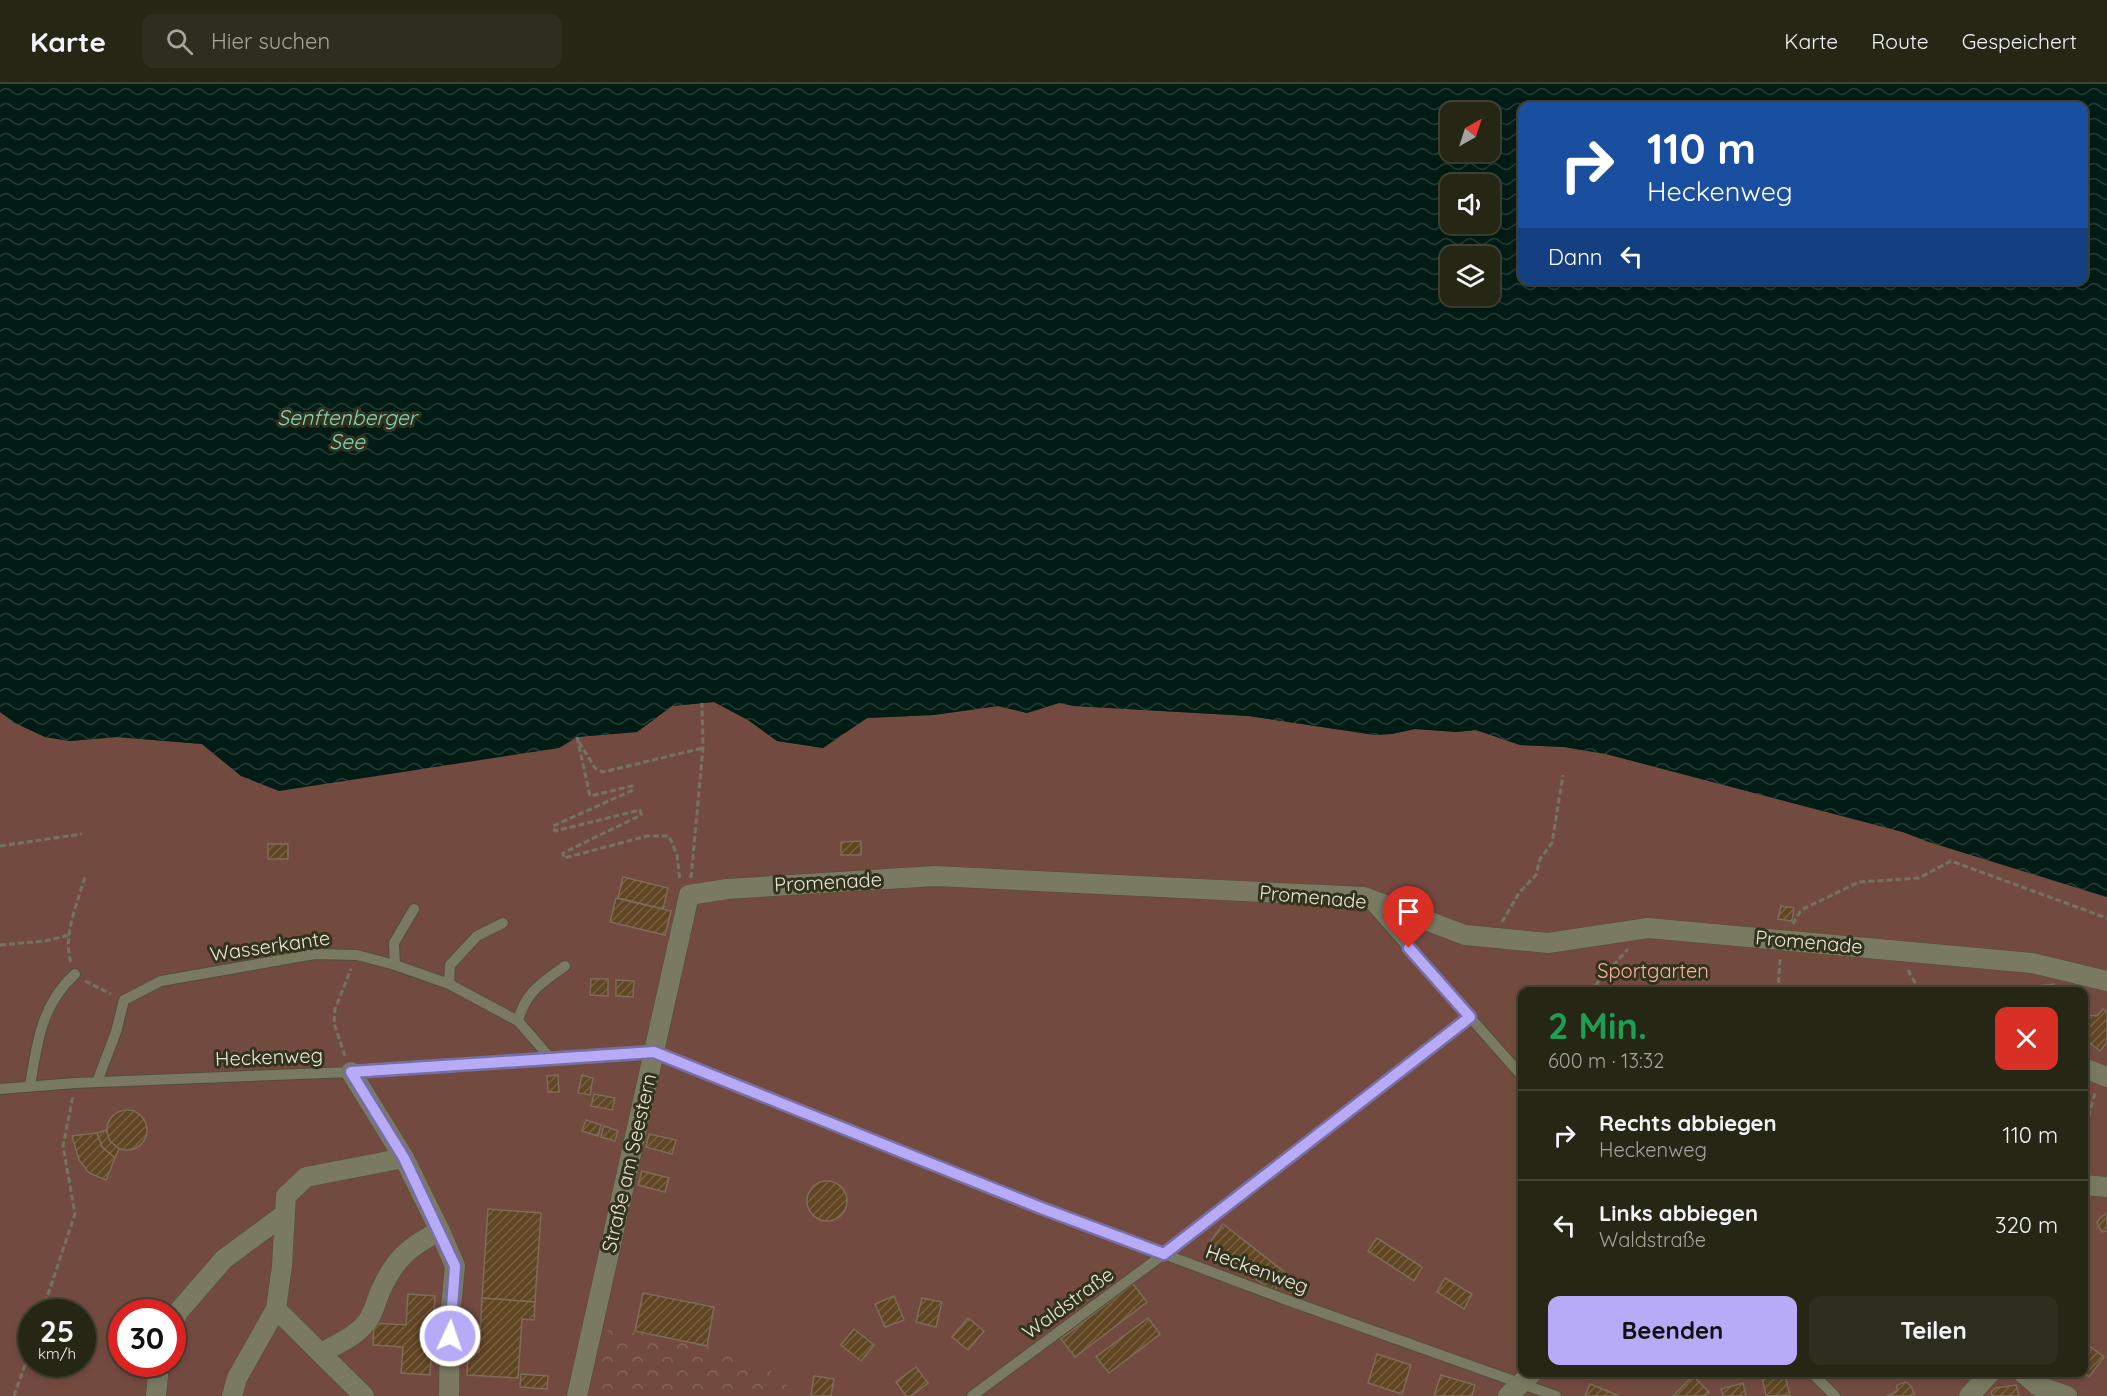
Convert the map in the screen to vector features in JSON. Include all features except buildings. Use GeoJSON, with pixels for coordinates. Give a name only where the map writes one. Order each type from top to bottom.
{"type":"FeatureCollection","features":[{"type":"Feature","properties":{"kind":"street","name":"Promenade"},"geometry":{"type":"LineString","coordinates":[[685,889],[727,889],[935,876],[1364,897],[1465,935],[1548,943],[1648,928],[1786,933],[2032,963],[2107,981]]}},
{"type":"Feature","properties":{"kind":"street","name":"Straße am Seestern"},"geometry":{"type":"LineString","coordinates":[[577,1396],[654,1052],[685,889]]}},
{"type":"Feature","properties":{"kind":"street"},"geometry":{"type":"LineString","coordinates":[[2088,1071],[2104,1082]]}},
{"type":"Feature","properties":{"kind":"street"},"geometry":{"type":"LineString","coordinates":[[351,1072],[404,1158],[455,1266],[450,1316],[449,1396]]}},
{"type":"Feature","properties":{"kind":"street"},"geometry":{"type":"LineString","coordinates":[[232,1396],[237,1378],[276,1309],[282,1266],[286,1196],[306,1177],[404,1158]]}},
{"type":"Feature","properties":{"kind":"street"},"geometry":{"type":"LineString","coordinates":[[2088,1185],[2107,1187]]}},
{"type":"Feature","properties":{"kind":"street"},"geometry":{"type":"LineString","coordinates":[[186,1303],[224,1259],[285,1214]]}},
{"type":"Feature","properties":{"kind":"street"},"geometry":{"type":"LineString","coordinates":[[321,1353],[354,1335],[368,1320],[396,1263],[418,1242],[440,1231]]}},
{"type":"Feature","properties":{"kind":"street"},"geometry":{"type":"LineString","coordinates":[[276,1309],[364,1396]]}},
{"type":"Feature","properties":{"kind":"street"},"geometry":{"type":"LineString","coordinates":[[156,1396],[158,1377]]}},
{"type":"Feature","properties":{"kind":"street"},"geometry":{"type":"LineString","coordinates":[[1969,1396],[1986,1377]]}},
{"type":"Feature","properties":{"kind":"street"},"geometry":{"type":"LineString","coordinates":[[2028,1377],[2038,1386],[2067,1396]]}},
{"type":"Feature","properties":{"kind":"lane"},"geometry":{"type":"LineString","coordinates":[[1364,897],[1518,1071]]}},
{"type":"Feature","properties":{"kind":"lane"},"geometry":{"type":"LineString","coordinates":[[395,965],[394,943],[414,909]]}},
{"type":"Feature","properties":{"kind":"lane"},"geometry":{"type":"LineString","coordinates":[[449,984],[450,965],[477,936],[503,923]]}},
{"type":"Feature","properties":{"kind":"lane","name":"Wasserkante"},"geometry":{"type":"LineString","coordinates":[[97,1082],[116,1032],[124,1000],[161,981],[315,954],[357,955],[395,965],[449,984],[519,1021],[552,1059]]}},
{"type":"Feature","properties":{"kind":"lane"},"geometry":{"type":"LineString","coordinates":[[519,1021],[522,1007],[533,989],[565,966]]}},
{"type":"Feature","properties":{"kind":"lane"},"geometry":{"type":"LineString","coordinates":[[30,1086],[38,1039],[49,1006],[75,974]]}},
{"type":"Feature","properties":{"kind":"lane","name":"Waldstraße"},"geometry":{"type":"LineString","coordinates":[[972,1396],[1164,1254],[1470,1017]]}},
{"type":"Feature","properties":{"kind":"lane","name":"Heckenweg"},"geometry":{"type":"LineString","coordinates":[[0,1089],[75,1083],[351,1072],[654,1052],[1041,1208],[1556,1396]]}},
{"type":"Feature","properties":{"kind":"lane"},"geometry":{"type":"LineString","coordinates":[[1816,1377],[1832,1395]]}},
{"type":"Feature","properties":{"kind":"path"},"geometry":{"type":"LineString","coordinates":[[685,889],[703,748],[702,703]]}},
{"type":"Feature","properties":{"kind":"path"},"geometry":{"type":"LineString","coordinates":[[685,889],[677,855],[669,836],[647,836],[564,858],[563,853],[641,815],[640,810],[555,831],[554,826],[633,790],[632,786],[590,796],[577,737],[595,768],[603,772],[703,748]]}},
{"type":"Feature","properties":{"kind":"path"},"geometry":{"type":"LineString","coordinates":[[1496,938],[1508,909],[1536,875],[1540,859],[1552,843],[1563,775]]}},
{"type":"Feature","properties":{"kind":"path"},"geometry":{"type":"LineString","coordinates":[[0,846],[82,834]]}},
{"type":"Feature","properties":{"kind":"path"},"geometry":{"type":"LineString","coordinates":[[1779,987],[1786,933],[1801,910],[1859,882],[1920,878],[1951,861],[2107,918]]}},
{"type":"Feature","properties":{"kind":"path"},"geometry":{"type":"LineString","coordinates":[[0,945],[45,941],[69,935],[85,877]]}},
{"type":"Feature","properties":{"kind":"path"},"geometry":{"type":"LineString","coordinates":[[1593,987],[1648,928]]}},
{"type":"Feature","properties":{"kind":"path"},"geometry":{"type":"LineString","coordinates":[[351,1072],[334,1023],[335,1009],[357,955]]}},
{"type":"Feature","properties":{"kind":"path"},"geometry":{"type":"LineString","coordinates":[[1596,984],[1599,987]]}},
{"type":"Feature","properties":{"kind":"path"},"geometry":{"type":"LineString","coordinates":[[2088,1118],[2094,1095],[2104,1082]]}},
{"type":"Feature","properties":{"kind":"path"},"geometry":{"type":"LineString","coordinates":[[46,1299],[75,1214],[63,1146],[75,1083]]}},
{"type":"Feature","properties":{"kind":"path"},"geometry":{"type":"LineString","coordinates":[[15,1396],[21,1377]]}},
{"type":"Feature","properties":{"kind":"green space","name":"Sportgarten"},"geometry":{"type":"Polygon","coordinates":[[[714,702],[748,720],[777,741],[823,748],[867,718],[933,715],[998,706],[1027,713],[1059,703],[1074,706],[1249,716],[1375,735],[1415,729],[1457,732],[1476,730],[1520,745],[1564,747],[1606,754],[1903,832],[2107,897],[2107,1396],[0,1396],[0,712],[15,723],[45,737],[70,741],[117,737],[202,744],[241,776],[559,748],[577,737],[637,732],[672,706],[714,702]]]}},
{"type":"Feature","properties":{"kind":"green space"},"geometry":{"type":"Polygon","coordinates":[[[608,1327],[707,1346],[769,1369],[799,1396],[593,1396],[608,1327]]]}},
{"type":"Feature","properties":{"kind":"water","name":"Senftenberger See"},"geometry":{"type":"Polygon","coordinates":[[[0,84],[2107,84],[2107,897],[1903,832],[1606,754],[1564,747],[1520,745],[1476,730],[1457,732],[1415,729],[1375,735],[1249,716],[1074,706],[1059,703],[1027,713],[998,706],[934,715],[867,718],[823,748],[777,741],[748,720],[714,702],[672,706],[637,732],[577,737],[559,748],[279,791],[241,776],[202,744],[117,737],[70,741],[45,737],[15,723],[0,712],[0,84]]]}},
{"type":"Feature","properties":{"kind":"route"},"geometry":{"type":"LineString","coordinates":[[450,1336],[455,1266],[404,1158],[351,1072],[654,1052],[1041,1208],[1164,1254],[1470,1017],[1409,948]]}}]}
